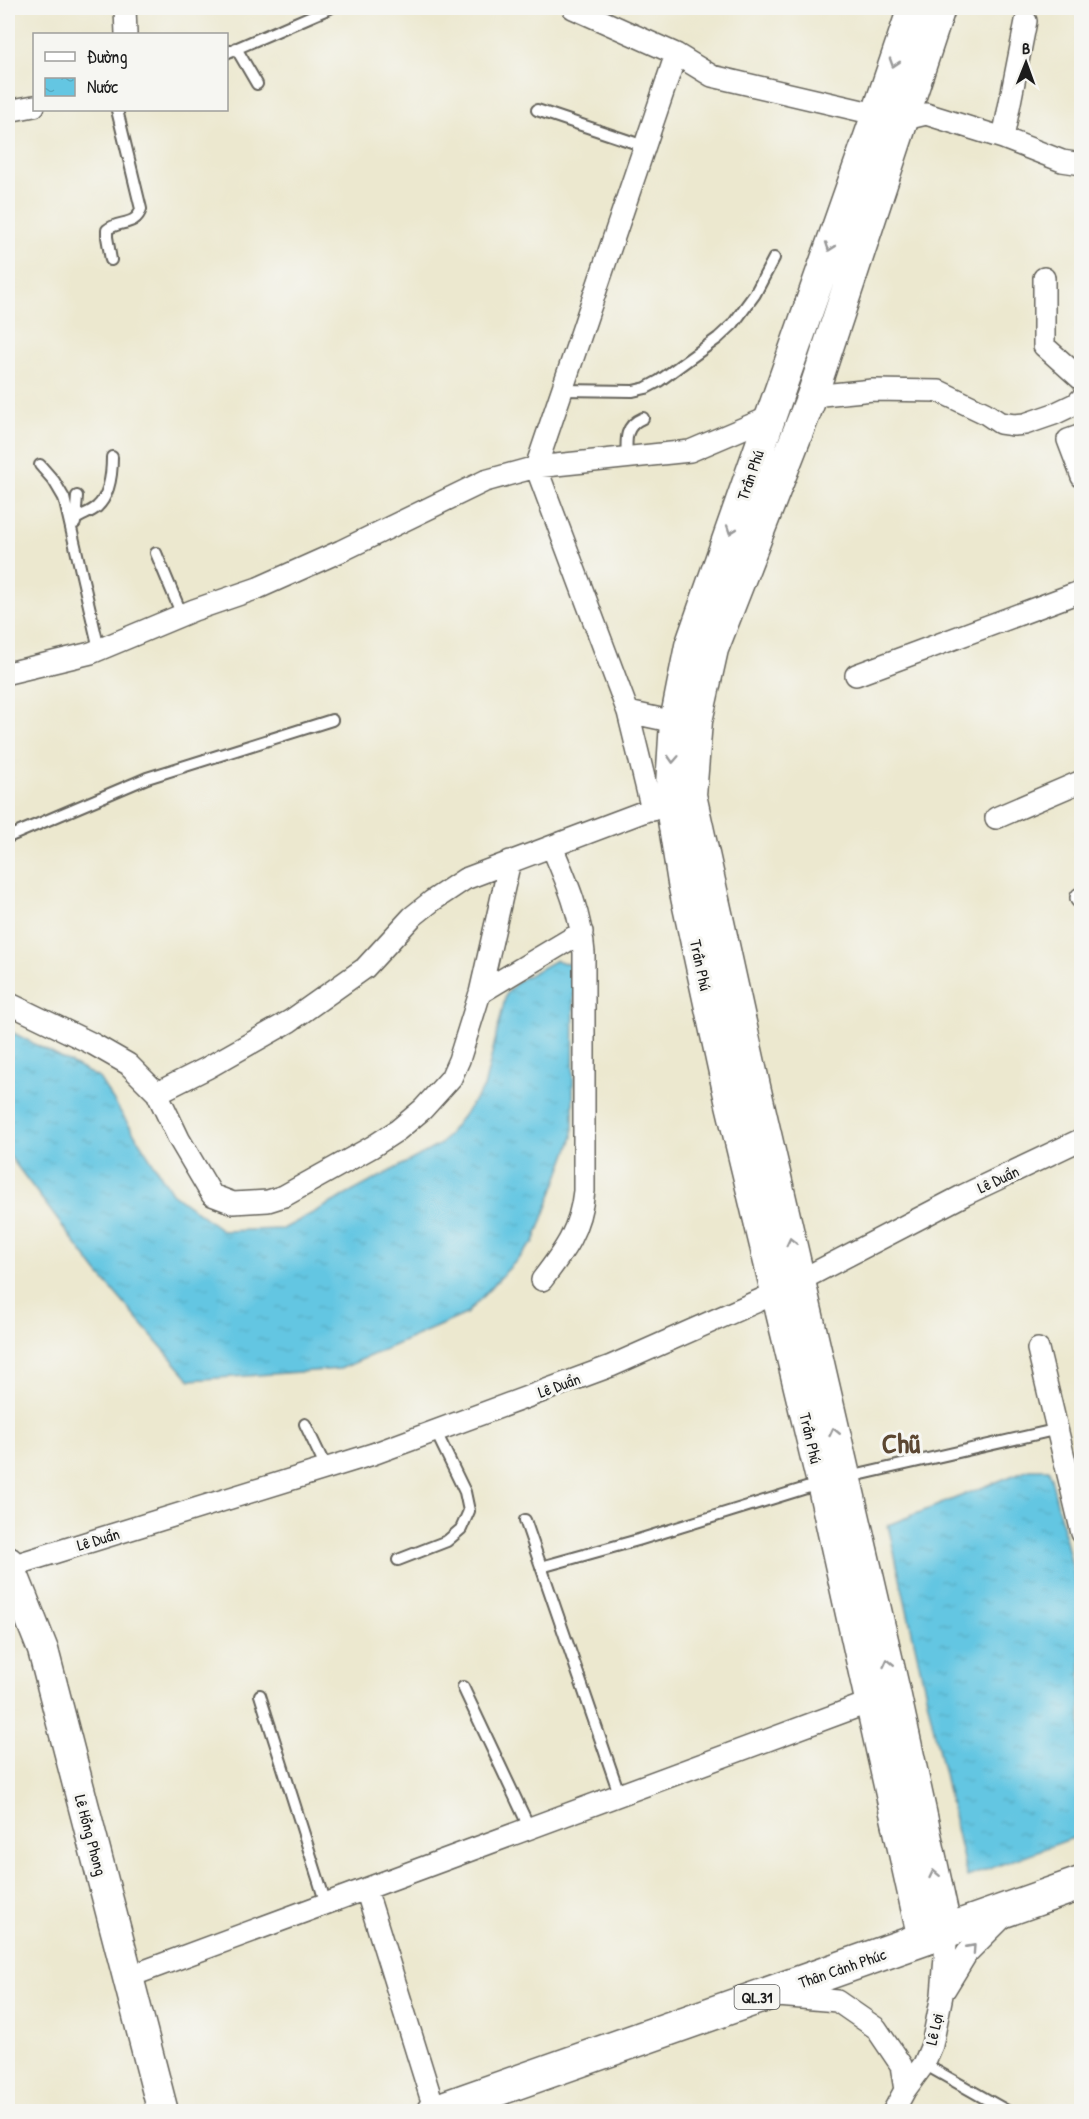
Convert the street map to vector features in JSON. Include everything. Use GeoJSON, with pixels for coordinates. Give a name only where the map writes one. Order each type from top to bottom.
{"type":"FeatureCollection","features":[{"type":"Feature","properties":{"kind":"highway","name":"Thân Cảnh Phúc"},"geometry":{"type":"LineString","coordinates":[[434,2111],[1082,1884]]}},
{"type":"Feature","properties":{"kind":"main road","name":"Trần Phú"},"geometry":{"type":"LineString","coordinates":[[686,722],[812,396],[889,117],[913,8]]}},
{"type":"Feature","properties":{"kind":"main road","name":"Trần Phú"},"geometry":{"type":"LineString","coordinates":[[935,1935],[883,1697],[788,1287],[730,1100],[683,883],[671,802],[686,722],[690,646],[770,417],[889,117],[940,8]]}},
{"type":"Feature","properties":{"kind":"main road","name":"Lê Hồng Phong"},"geometry":{"type":"LineString","coordinates":[[8,1565],[43,1650],[163,2112]]}},
{"type":"Feature","properties":{"kind":"street"},"geometry":{"type":"LineString","coordinates":[[125,8],[126,33]]}},
{"type":"Feature","properties":{"kind":"street"},"geometry":{"type":"LineString","coordinates":[[573,8],[676,54],[712,76],[889,117],[926,114],[1003,138],[1062,162],[1082,164]]}},
{"type":"Feature","properties":{"kind":"street"},"geometry":{"type":"LineString","coordinates":[[1003,138],[1026,21]]}},
{"type":"Feature","properties":{"kind":"street"},"geometry":{"type":"LineString","coordinates":[[536,467],[676,54]]}},
{"type":"Feature","properties":{"kind":"street"},"geometry":{"type":"LineString","coordinates":[[8,111],[33,106]]}},
{"type":"Feature","properties":{"kind":"street"},"geometry":{"type":"LineString","coordinates":[[1044,278],[1044,346],[1082,380]]}},
{"type":"Feature","properties":{"kind":"street"},"geometry":{"type":"LineString","coordinates":[[812,396],[873,390],[939,392],[985,413],[1000,423],[1014,425],[1025,424],[1054,414],[1077,403],[1082,398]]}},
{"type":"Feature","properties":{"kind":"street"},"geometry":{"type":"LineString","coordinates":[[8,673],[99,649],[268,583],[341,551],[485,481],[536,467],[690,451],[770,417]]}},
{"type":"Feature","properties":{"kind":"street"},"geometry":{"type":"LineString","coordinates":[[1082,435],[1068,440],[1082,477]]}},
{"type":"Feature","properties":{"kind":"street","name":"Trần Phú"},"geometry":{"type":"LineString","coordinates":[[536,467],[628,712],[671,802]]}},
{"type":"Feature","properties":{"kind":"street"},"geometry":{"type":"LineString","coordinates":[[856,675],[1082,591]]}},
{"type":"Feature","properties":{"kind":"street"},"geometry":{"type":"LineString","coordinates":[[628,712],[686,722]]}},
{"type":"Feature","properties":{"kind":"street"},"geometry":{"type":"LineString","coordinates":[[996,818],[1082,782]]}},
{"type":"Feature","properties":{"kind":"street"},"geometry":{"type":"LineString","coordinates":[[157,1093],[207,1068],[290,1021],[365,968],[394,934],[432,901],[465,879],[671,802]]}},
{"type":"Feature","properties":{"kind":"street"},"geometry":{"type":"LineString","coordinates":[[542,1280],[568,1245],[575,1232],[582,1206],[584,965],[582,933],[574,901],[552,847]]}},
{"type":"Feature","properties":{"kind":"street"},"geometry":{"type":"LineString","coordinates":[[8,1003],[73,1034],[128,1064],[157,1093],[179,1139],[212,1195],[233,1203],[268,1201],[284,1196],[398,1130],[423,1109],[451,1078],[480,993],[510,861]]}},
{"type":"Feature","properties":{"kind":"street"},"geometry":{"type":"LineString","coordinates":[[480,993],[582,933]]}},
{"type":"Feature","properties":{"kind":"street","name":"Lê Duẩn"},"geometry":{"type":"LineString","coordinates":[[8,1565],[373,1454],[611,1366],[788,1287],[964,1195],[1082,1139]]}},
{"type":"Feature","properties":{"kind":"street"},"geometry":{"type":"LineString","coordinates":[[1038,1349],[1082,1533]]}},
{"type":"Feature","properties":{"kind":"street"},"geometry":{"type":"LineString","coordinates":[[128,1977],[883,1697]]}},
{"type":"Feature","properties":{"kind":"street"},"geometry":{"type":"LineString","coordinates":[[366,1889],[434,2111]]}},
{"type":"Feature","properties":{"kind":"street"},"geometry":{"type":"LineString","coordinates":[[942,1995],[967,1953],[1011,1908]]}},
{"type":"Feature","properties":{"kind":"street","name":"Lê Lợi"},"geometry":{"type":"LineString","coordinates":[[893,2112],[905,2090],[924,2064],[932,2045],[942,1995],[935,1935]]}},
{"type":"Feature","properties":{"kind":"street"},"geometry":{"type":"LineString","coordinates":[[765,1995],[837,2001],[876,2028],[901,2065],[905,2090]]}},
{"type":"Feature","properties":{"kind":"lane"},"geometry":{"type":"LineString","coordinates":[[257,84],[231,51],[330,8]]}},
{"type":"Feature","properties":{"kind":"lane"},"geometry":{"type":"LineString","coordinates":[[537,110],[644,146]]}},
{"type":"Feature","properties":{"kind":"lane"},"geometry":{"type":"LineString","coordinates":[[111,260],[106,237],[107,230],[113,225],[135,220],[141,209],[117,111]]}},
{"type":"Feature","properties":{"kind":"lane"},"geometry":{"type":"LineString","coordinates":[[562,390],[633,391],[646,388],[658,381],[718,338],[733,324],[755,294],[774,258]]}},
{"type":"Feature","properties":{"kind":"lane"},"geometry":{"type":"LineString","coordinates":[[627,458],[626,435],[630,427],[643,418]]}},
{"type":"Feature","properties":{"kind":"lane"},"geometry":{"type":"LineString","coordinates":[[76,519],[97,507],[104,498],[110,477],[112,457]]}},
{"type":"Feature","properties":{"kind":"lane"},"geometry":{"type":"LineString","coordinates":[[40,465],[54,481],[64,498],[99,649]]}},
{"type":"Feature","properties":{"kind":"lane"},"geometry":{"type":"LineString","coordinates":[[74,541],[77,496]]}},
{"type":"Feature","properties":{"kind":"lane"},"geometry":{"type":"LineString","coordinates":[[156,553],[182,615]]}},
{"type":"Feature","properties":{"kind":"lane"},"geometry":{"type":"LineString","coordinates":[[8,837],[147,778],[332,720]]}},
{"type":"Feature","properties":{"kind":"lane"},"geometry":{"type":"LineString","coordinates":[[305,1424],[326,1468]]}},
{"type":"Feature","properties":{"kind":"lane"},"geometry":{"type":"LineString","coordinates":[[398,1560],[447,1541],[460,1529],[469,1511],[465,1492],[435,1430]]}},
{"type":"Feature","properties":{"kind":"lane"},"geometry":{"type":"LineString","coordinates":[[541,1567],[638,1540],[833,1480],[1050,1431]]}},
{"type":"Feature","properties":{"kind":"lane"},"geometry":{"type":"LineString","coordinates":[[525,1520],[620,1796]]}},
{"type":"Feature","properties":{"kind":"lane"},"geometry":{"type":"LineString","coordinates":[[463,1687],[530,1829]]}},
{"type":"Feature","properties":{"kind":"lane"},"geometry":{"type":"LineString","coordinates":[[260,1695],[326,1904]]}},
{"type":"Feature","properties":{"kind":"lane"},"geometry":{"type":"LineString","coordinates":[[924,2064],[1009,2112]]}},
{"type":"Feature","properties":{"kind":"water"},"geometry":{"type":"Polygon","coordinates":[[[556,960],[574,966],[573,1137],[534,1242],[466,1314],[340,1369],[190,1380],[97,1272],[8,1154],[8,1030],[99,1078],[172,1193],[223,1231],[283,1229],[441,1144],[484,1088],[506,994],[518,981],[556,960]]]}},
{"type":"Feature","properties":{"kind":"water"},"geometry":{"type":"Polygon","coordinates":[[[1029,1469],[1049,1469],[1081,1604],[1081,1835],[967,1877],[888,1525],[1029,1469]]]}},
{"type":"Feature","properties":{"kind":"district","name":"Chũ"},"geometry":{"type":"Point","coordinates":[901,1443]}}]}
